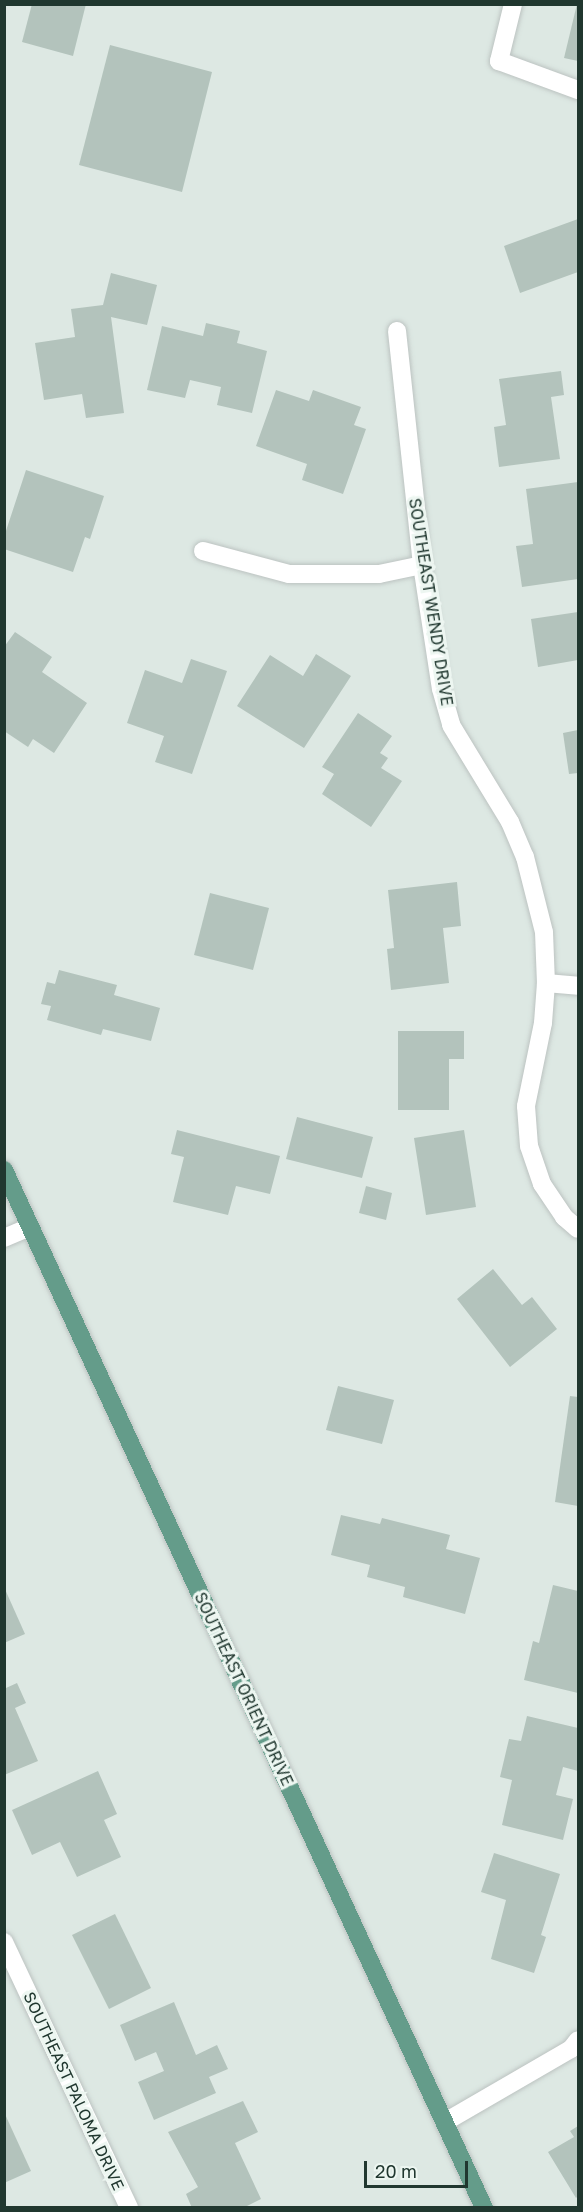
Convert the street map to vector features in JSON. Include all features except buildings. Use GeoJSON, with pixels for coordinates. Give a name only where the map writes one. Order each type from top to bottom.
{"type":"FeatureCollection","features":[{"type":"Feature","properties":{"kind":"main road","name":"SOUTHEAST ORIENT DRIVE"},"geometry":{"type":"LineString","coordinates":[[4,1170],[484,2208]]}},
{"type":"Feature","properties":{"kind":"street"},"geometry":{"type":"LineString","coordinates":[[513,4],[499,60],[579,90]]}},
{"type":"Feature","properties":{"kind":"street","name":"SOUTHEAST WENDY DRIVE"},"geometry":{"type":"LineString","coordinates":[[397,331],[422,565],[441,689],[451,725],[500,805],[525,857],[544,932],[546,983],[543,1023],[526,1106],[529,1146],[542,1184],[564,1217],[579,1229]]}},
{"type":"Feature","properties":{"kind":"street"},"geometry":{"type":"LineString","coordinates":[[203,551],[245,565],[300,574],[379,574],[422,565]]}},
{"type":"Feature","properties":{"kind":"street"},"geometry":{"type":"LineString","coordinates":[[546,983],[579,986]]}},
{"type":"Feature","properties":{"kind":"street"},"geometry":{"type":"LineString","coordinates":[[4,1238],[30,1227]]}},
{"type":"Feature","properties":{"kind":"street","name":"SOUTHEAST PALOMA DRIVE"},"geometry":{"type":"LineString","coordinates":[[4,1942],[129,2208]]}},
{"type":"Feature","properties":{"kind":"street"},"geometry":{"type":"LineString","coordinates":[[445,2122],[571,2049],[579,2040]]}}]}
